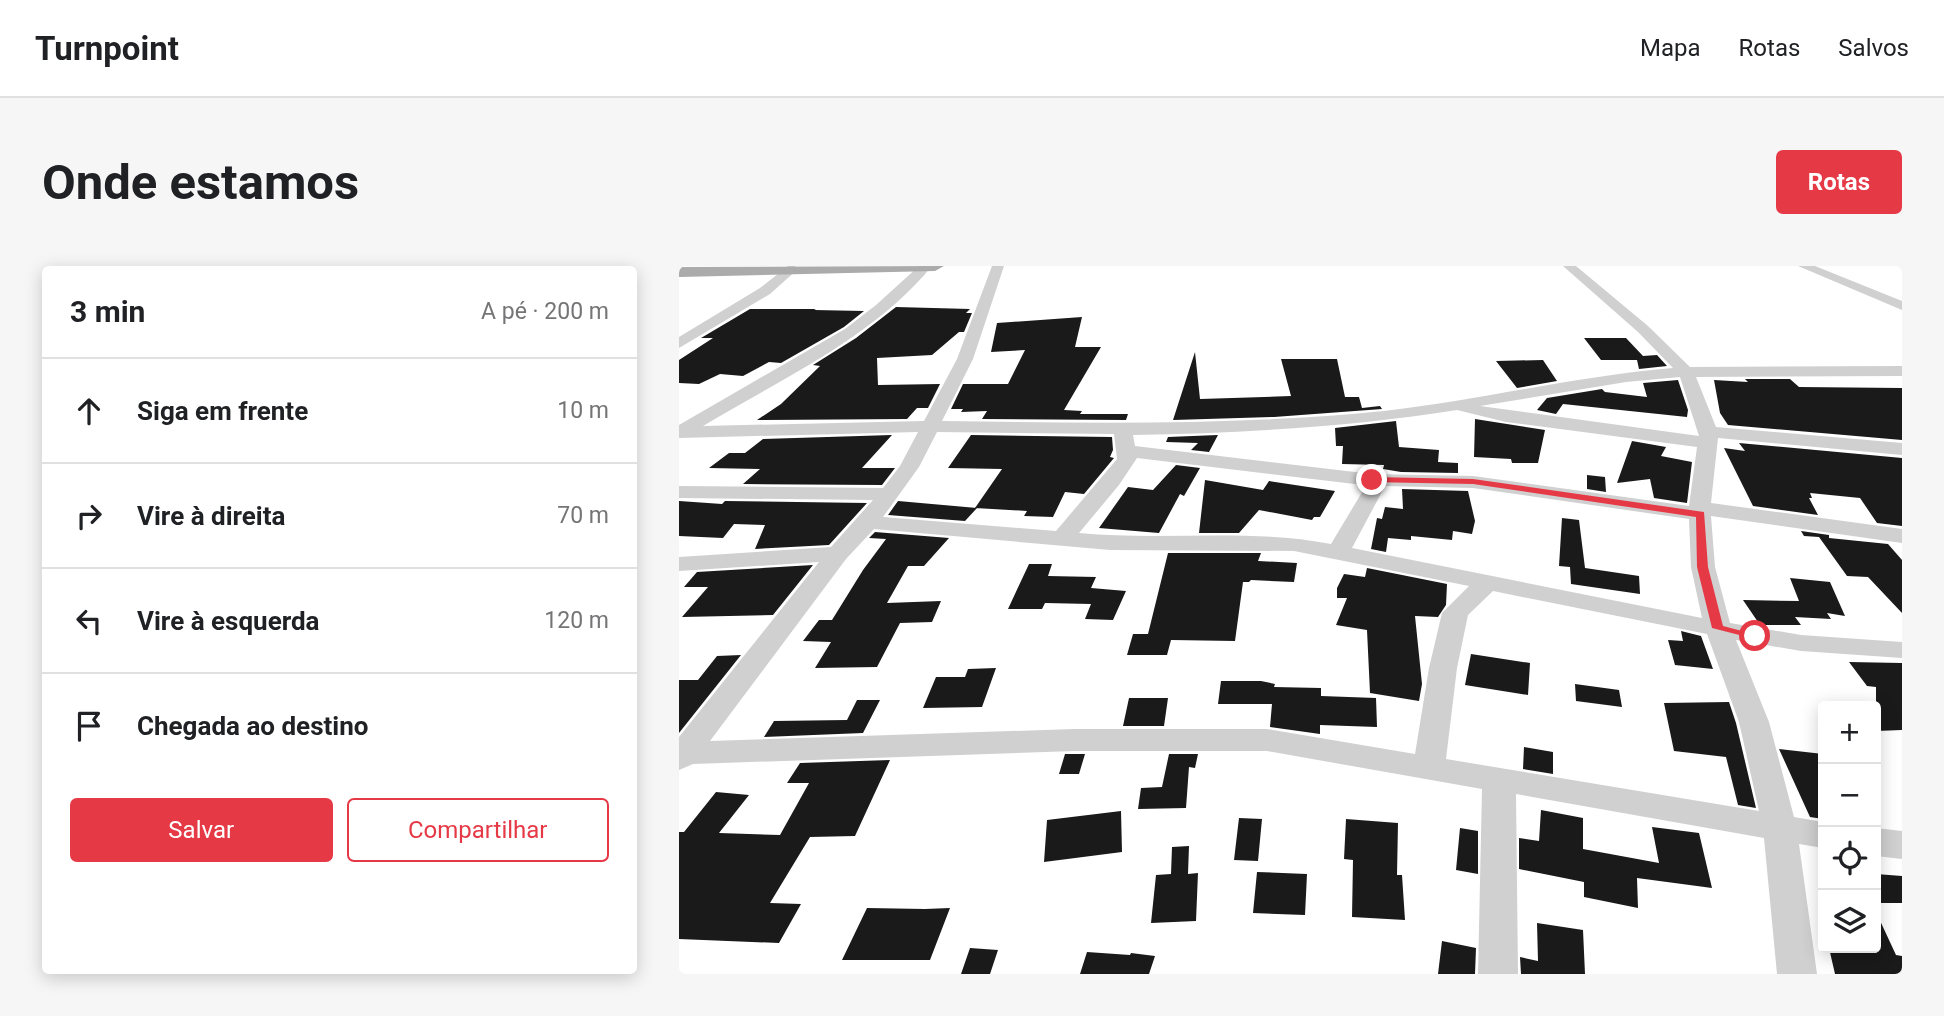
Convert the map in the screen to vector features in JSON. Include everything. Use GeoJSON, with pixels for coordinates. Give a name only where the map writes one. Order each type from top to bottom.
{"type":"FeatureCollection","features":[{"type":"Feature","properties":{"kind":"main road"},"geometry":{"type":"LineString","coordinates":[[679,272],[935,266]]}},
{"type":"Feature","properties":{"kind":"street"},"geometry":{"type":"LineString","coordinates":[[680,431],[850,332],[881,309],[926,266]]}},
{"type":"Feature","properties":{"kind":"street"},"geometry":{"type":"LineString","coordinates":[[682,756],[909,467],[933,426],[965,359],[998,266]]}},
{"type":"Feature","properties":{"kind":"street"},"geometry":{"type":"LineString","coordinates":[[1569,266],[1662,346],[1686,372],[1708,437],[1701,511],[1703,567],[1718,628],[1754,722],[1780,830],[1797,974]]}},
{"type":"Feature","properties":{"kind":"street"},"geometry":{"type":"LineString","coordinates":[[1804,266],[1902,306]]}},
{"type":"Feature","properties":{"kind":"street"},"geometry":{"type":"LineString","coordinates":[[679,343],[765,291],[792,270]]}},
{"type":"Feature","properties":{"kind":"street"},"geometry":{"type":"LineString","coordinates":[[680,431],[933,426],[1226,428],[1385,416],[1626,377],[1686,372],[1902,371]]}},
{"type":"Feature","properties":{"kind":"street"},"geometry":{"type":"LineString","coordinates":[[1453,405],[1506,417],[1708,437],[1902,449]]}},
{"type":"Feature","properties":{"kind":"street"},"geometry":{"type":"LineString","coordinates":[[1062,538],[1112,481],[1127,459],[1128,451],[1122,429]]}},
{"type":"Feature","properties":{"kind":"street"},"geometry":{"type":"LineString","coordinates":[[1128,451],[1372,480],[1473,482],[1902,536]]}},
{"type":"Feature","properties":{"kind":"street"},"geometry":{"type":"LineString","coordinates":[[1338,552],[1375,489],[1372,480]]}},
{"type":"Feature","properties":{"kind":"street"},"geometry":{"type":"LineString","coordinates":[[679,492],[889,494]]}},
{"type":"Feature","properties":{"kind":"street"},"geometry":{"type":"LineString","coordinates":[[868,522],[1147,545],[1259,541],[1294,544],[1801,643],[1902,650]]}},
{"type":"Feature","properties":{"kind":"street"},"geometry":{"type":"LineString","coordinates":[[679,564],[838,554]]}},
{"type":"Feature","properties":{"kind":"street"},"geometry":{"type":"LineString","coordinates":[[1429,767],[1443,668],[1455,613],[1489,582]]}},
{"type":"Feature","properties":{"kind":"street"},"geometry":{"type":"LineString","coordinates":[[682,756],[1074,740],[1267,740],[1818,834]]}},
{"type":"Feature","properties":{"kind":"street"},"geometry":{"type":"LineString","coordinates":[[1498,974],[1499,780]]}},
{"type":"Feature","properties":{"kind":"street"},"geometry":{"type":"LineString","coordinates":[[1881,843],[1902,845]]}},
{"type":"Feature","properties":{"kind":"building"},"geometry":{"type":"Polygon","coordinates":[[[896,307],[970,309],[966,313],[972,313],[964,332],[959,332],[932,355],[877,358],[878,385],[940,384],[928,408],[917,408],[907,419],[757,420],[781,404],[820,366],[813,365],[856,338],[896,307]]]}},
{"type":"Feature","properties":{"kind":"building"},"geometry":{"type":"Polygon","coordinates":[[[750,309],[864,311],[844,327],[781,363],[769,362],[743,376],[720,374],[699,384],[679,383],[679,360],[713,338],[701,338],[750,309]]]}},
{"type":"Feature","properties":{"kind":"building"},"geometry":{"type":"Polygon","coordinates":[[[1082,317],[1075,347],[1101,347],[1064,410],[1082,411],[1080,414],[1128,414],[1126,420],[982,419],[987,411],[961,412],[963,409],[951,409],[963,384],[1008,384],[1025,350],[991,352],[997,323],[1082,317]]]}},
{"type":"Feature","properties":{"kind":"building"},"geometry":{"type":"Polygon","coordinates":[[[1584,338],[1626,338],[1643,356],[1657,355],[1667,366],[1639,369],[1637,360],[1601,360],[1584,338]]]}},
{"type":"Feature","properties":{"kind":"building"},"geometry":{"type":"Polygon","coordinates":[[[1195,352],[1200,399],[1291,396],[1281,359],[1337,359],[1345,397],[1359,397],[1362,408],[1380,406],[1382,409],[1274,417],[1173,420],[1195,352]]]}},
{"type":"Feature","properties":{"kind":"building"},"geometry":{"type":"Polygon","coordinates":[[[1543,360],[1557,381],[1517,388],[1496,361],[1543,360]]]}},
{"type":"Feature","properties":{"kind":"building"},"geometry":{"type":"Polygon","coordinates":[[[1745,379],[1790,379],[1799,387],[1902,388],[1902,440],[1728,425],[1720,413],[1714,380],[1748,382],[1745,379]]]}},
{"type":"Feature","properties":{"kind":"building"},"geometry":{"type":"Polygon","coordinates":[[[1678,380],[1688,410],[1687,417],[1563,404],[1556,414],[1537,410],[1547,398],[1602,389],[1605,392],[1647,397],[1643,383],[1678,380]]]}},
{"type":"Feature","properties":{"kind":"building"},"geometry":{"type":"Polygon","coordinates":[[[1475,419],[1545,430],[1538,463],[1512,463],[1511,459],[1474,457],[1475,419]]]}},
{"type":"Feature","properties":{"kind":"building"},"geometry":{"type":"Polygon","coordinates":[[[1396,421],[1399,447],[1439,450],[1438,462],[1458,463],[1458,473],[1401,472],[1383,469],[1384,465],[1342,464],[1343,446],[1336,446],[1335,428],[1396,421]]]}},
{"type":"Feature","properties":{"kind":"building"},"geometry":{"type":"Polygon","coordinates":[[[892,435],[862,468],[895,468],[882,485],[743,484],[760,469],[709,468],[729,453],[745,453],[763,439],[892,435]]]}},
{"type":"Feature","properties":{"kind":"building"},"geometry":{"type":"Polygon","coordinates":[[[971,435],[1112,437],[1113,450],[1110,457],[1114,458],[1084,494],[1065,492],[1053,517],[1024,516],[1027,511],[975,508],[1002,469],[948,468],[971,435]]]}},
{"type":"Feature","properties":{"kind":"building"},"geometry":{"type":"Polygon","coordinates":[[[1218,435],[1209,452],[1191,450],[1198,443],[1166,442],[1168,437],[1218,435]]]}},
{"type":"Feature","properties":{"kind":"building"},"geometry":{"type":"Polygon","coordinates":[[[1632,441],[1666,447],[1661,456],[1692,462],[1687,503],[1654,498],[1650,479],[1617,483],[1632,441]]]}},
{"type":"Feature","properties":{"kind":"building"},"geometry":{"type":"Polygon","coordinates":[[[1739,443],[1902,458],[1902,526],[1877,523],[1860,498],[1810,493],[1812,498],[1809,498],[1818,515],[1753,506],[1724,448],[1745,451],[1739,443]]]}},
{"type":"Feature","properties":{"kind":"building"},"geometry":{"type":"Polygon","coordinates":[[[1176,465],[1200,468],[1184,496],[1180,494],[1159,533],[1099,528],[1128,487],[1153,490],[1176,465]]]}},
{"type":"Feature","properties":{"kind":"building"},"geometry":{"type":"Polygon","coordinates":[[[1587,475],[1605,477],[1606,492],[1587,489],[1587,475]]]}},
{"type":"Feature","properties":{"kind":"building"},"geometry":{"type":"Polygon","coordinates":[[[1205,480],[1263,490],[1269,481],[1335,491],[1320,517],[1314,517],[1312,520],[1259,510],[1239,533],[1199,533],[1205,480]]]}},
{"type":"Feature","properties":{"kind":"building"},"geometry":{"type":"Polygon","coordinates":[[[1402,489],[1468,491],[1475,521],[1472,534],[1453,531],[1452,540],[1411,536],[1411,540],[1388,538],[1386,552],[1371,549],[1377,518],[1382,519],[1385,507],[1403,509],[1402,489]]]}},
{"type":"Feature","properties":{"kind":"building"},"geometry":{"type":"Polygon","coordinates":[[[679,501],[722,504],[725,501],[867,503],[829,545],[755,549],[765,525],[734,524],[723,538],[679,536],[679,501]]]}},
{"type":"Feature","properties":{"kind":"building"},"geometry":{"type":"Polygon","coordinates":[[[898,501],[977,508],[965,521],[888,515],[898,501]]]}},
{"type":"Feature","properties":{"kind":"building"},"geometry":{"type":"Polygon","coordinates":[[[1562,518],[1579,520],[1585,568],[1639,576],[1640,594],[1571,584],[1570,567],[1559,566],[1562,518]]]}},
{"type":"Feature","properties":{"kind":"building"},"geometry":{"type":"Polygon","coordinates":[[[1801,531],[1829,535],[1829,538],[1888,544],[1902,560],[1902,613],[1868,577],[1847,576],[1819,537],[1804,536],[1801,531]]]}},
{"type":"Feature","properties":{"kind":"building"},"geometry":{"type":"Polygon","coordinates":[[[875,532],[949,538],[924,566],[908,566],[887,603],[941,601],[932,622],[900,623],[877,667],[815,668],[831,642],[803,641],[819,620],[832,620],[886,539],[869,538],[875,532]]]}},
{"type":"Feature","properties":{"kind":"building"},"geometry":{"type":"Polygon","coordinates":[[[1168,553],[1261,553],[1258,561],[1297,563],[1294,582],[1243,582],[1235,641],[1171,640],[1167,655],[1127,655],[1133,634],[1148,634],[1168,553]]]}},
{"type":"Feature","properties":{"kind":"building"},"geometry":{"type":"Polygon","coordinates":[[[1029,564],[1052,564],[1048,576],[1096,577],[1091,588],[1126,591],[1113,620],[1085,619],[1091,604],[1045,603],[1042,609],[1008,609],[1029,564]]]}},
{"type":"Feature","properties":{"kind":"building"},"geometry":{"type":"Polygon","coordinates":[[[813,565],[773,615],[682,617],[708,587],[684,587],[697,572],[813,565]]]}},
{"type":"Feature","properties":{"kind":"building"},"geometry":{"type":"Polygon","coordinates":[[[1367,568],[1447,584],[1446,605],[1438,617],[1415,616],[1422,684],[1419,701],[1370,693],[1367,630],[1336,625],[1347,598],[1337,598],[1337,588],[1344,574],[1365,577],[1367,568]]]}},
{"type":"Feature","properties":{"kind":"building"},"geometry":{"type":"Polygon","coordinates":[[[1790,578],[1830,582],[1845,616],[1827,613],[1831,619],[1795,617],[1801,625],[1760,625],[1743,600],[1799,601],[1790,578]]]}},
{"type":"Feature","properties":{"kind":"building"},"geometry":{"type":"Polygon","coordinates":[[[1681,631],[1701,636],[1713,669],[1675,665],[1668,640],[1683,641],[1681,631]]]}},
{"type":"Feature","properties":{"kind":"building"},"geometry":{"type":"Polygon","coordinates":[[[1471,654],[1530,663],[1528,695],[1465,685],[1471,654]]]}},
{"type":"Feature","properties":{"kind":"building"},"geometry":{"type":"Polygon","coordinates":[[[741,655],[679,733],[679,680],[698,680],[717,656],[741,655]]]}},
{"type":"Feature","properties":{"kind":"building"},"geometry":{"type":"Polygon","coordinates":[[[1849,662],[1902,663],[1902,730],[1881,731],[1881,701],[1876,701],[1876,687],[1867,686],[1849,662]]]}},
{"type":"Feature","properties":{"kind":"building"},"geometry":{"type":"Polygon","coordinates":[[[996,668],[982,707],[923,708],[936,677],[965,677],[968,669],[996,668]]]}},
{"type":"Feature","properties":{"kind":"building"},"geometry":{"type":"Polygon","coordinates":[[[1221,681],[1261,681],[1275,684],[1274,687],[1321,688],[1321,696],[1376,698],[1377,727],[1320,725],[1320,734],[1270,727],[1272,704],[1218,704],[1221,681]]]}},
{"type":"Feature","properties":{"kind":"building"},"geometry":{"type":"Polygon","coordinates":[[[1575,684],[1619,690],[1622,707],[1576,701],[1575,684]]]}},
{"type":"Feature","properties":{"kind":"building"},"geometry":{"type":"Polygon","coordinates":[[[1129,698],[1168,698],[1164,726],[1123,726],[1129,698]]]}},
{"type":"Feature","properties":{"kind":"building"},"geometry":{"type":"Polygon","coordinates":[[[857,700],[880,700],[863,733],[764,737],[774,721],[847,720],[857,700]]]}},
{"type":"Feature","properties":{"kind":"building"},"geometry":{"type":"Polygon","coordinates":[[[1729,702],[1756,808],[1738,805],[1726,757],[1674,751],[1664,703],[1729,702]]]}},
{"type":"Feature","properties":{"kind":"building"},"geometry":{"type":"Polygon","coordinates":[[[1524,747],[1553,752],[1553,774],[1523,769],[1524,747]]]}},
{"type":"Feature","properties":{"kind":"building"},"geometry":{"type":"Polygon","coordinates":[[[1779,749],[1818,753],[1818,818],[1810,817],[1779,749]]]}},
{"type":"Feature","properties":{"kind":"building"},"geometry":{"type":"Polygon","coordinates":[[[1065,754],[1085,754],[1079,774],[1059,774],[1065,754]]]}},
{"type":"Feature","properties":{"kind":"building"},"geometry":{"type":"Polygon","coordinates":[[[1169,754],[1198,754],[1195,768],[1189,767],[1186,808],[1138,809],[1141,788],[1162,787],[1169,754]]]}},
{"type":"Feature","properties":{"kind":"building"},"geometry":{"type":"Polygon","coordinates":[[[890,760],[855,836],[810,837],[770,903],[801,904],[779,943],[679,939],[679,832],[684,832],[716,792],[749,795],[719,833],[780,835],[809,783],[787,783],[800,763],[890,760]]]}},
{"type":"Feature","properties":{"kind":"building"},"geometry":{"type":"Polygon","coordinates":[[[1541,810],[1583,818],[1583,849],[1659,863],[1652,827],[1699,833],[1712,888],[1637,878],[1638,908],[1584,897],[1584,882],[1519,869],[1519,838],[1539,841],[1541,810]]]}},
{"type":"Feature","properties":{"kind":"building"},"geometry":{"type":"Polygon","coordinates":[[[1121,811],[1122,852],[1044,862],[1047,820],[1121,811]]]}},
{"type":"Feature","properties":{"kind":"building"},"geometry":{"type":"Polygon","coordinates":[[[1239,818],[1262,819],[1258,861],[1234,860],[1239,818]]]}},
{"type":"Feature","properties":{"kind":"building"},"geometry":{"type":"Polygon","coordinates":[[[1346,819],[1398,823],[1397,875],[1402,875],[1405,920],[1352,917],[1353,860],[1344,859],[1346,819]]]}},
{"type":"Feature","properties":{"kind":"building"},"geometry":{"type":"Polygon","coordinates":[[[1460,828],[1478,831],[1478,874],[1456,870],[1460,828]]]}},
{"type":"Feature","properties":{"kind":"building"},"geometry":{"type":"Polygon","coordinates":[[[1189,846],[1188,874],[1198,873],[1196,921],[1151,923],[1156,875],[1171,874],[1172,847],[1189,846]]]}},
{"type":"Feature","properties":{"kind":"building"},"geometry":{"type":"Polygon","coordinates":[[[1257,872],[1307,874],[1305,915],[1253,913],[1257,872]]]}},
{"type":"Feature","properties":{"kind":"building"},"geometry":{"type":"Polygon","coordinates":[[[1881,874],[1902,876],[1902,903],[1881,903],[1881,874]]]}},
{"type":"Feature","properties":{"kind":"building"},"geometry":{"type":"Polygon","coordinates":[[[867,908],[950,908],[930,960],[842,960],[867,908]]]}},
{"type":"Feature","properties":{"kind":"building"},"geometry":{"type":"Polygon","coordinates":[[[1537,923],[1583,930],[1585,974],[1521,974],[1520,957],[1538,961],[1537,923]]]}},
{"type":"Feature","properties":{"kind":"building"},"geometry":{"type":"Polygon","coordinates":[[[1881,923],[1896,955],[1902,956],[1902,974],[1835,974],[1830,953],[1881,953],[1881,923]]]}},
{"type":"Feature","properties":{"kind":"building"},"geometry":{"type":"Polygon","coordinates":[[[1442,941],[1476,948],[1475,974],[1438,974],[1442,941]]]}},
{"type":"Feature","properties":{"kind":"building"},"geometry":{"type":"Polygon","coordinates":[[[970,948],[998,950],[990,974],[961,974],[970,948]]]}},
{"type":"Feature","properties":{"kind":"building"},"geometry":{"type":"Polygon","coordinates":[[[1087,952],[1155,956],[1149,974],[1080,974],[1087,952]]]}},
{"type":"Feature","properties":{"kind":"route"},"geometry":{"type":"LineString","coordinates":[[1372,480],[1473,482],[1701,514],[1703,567],[1718,628],[1755,636]]}}]}
